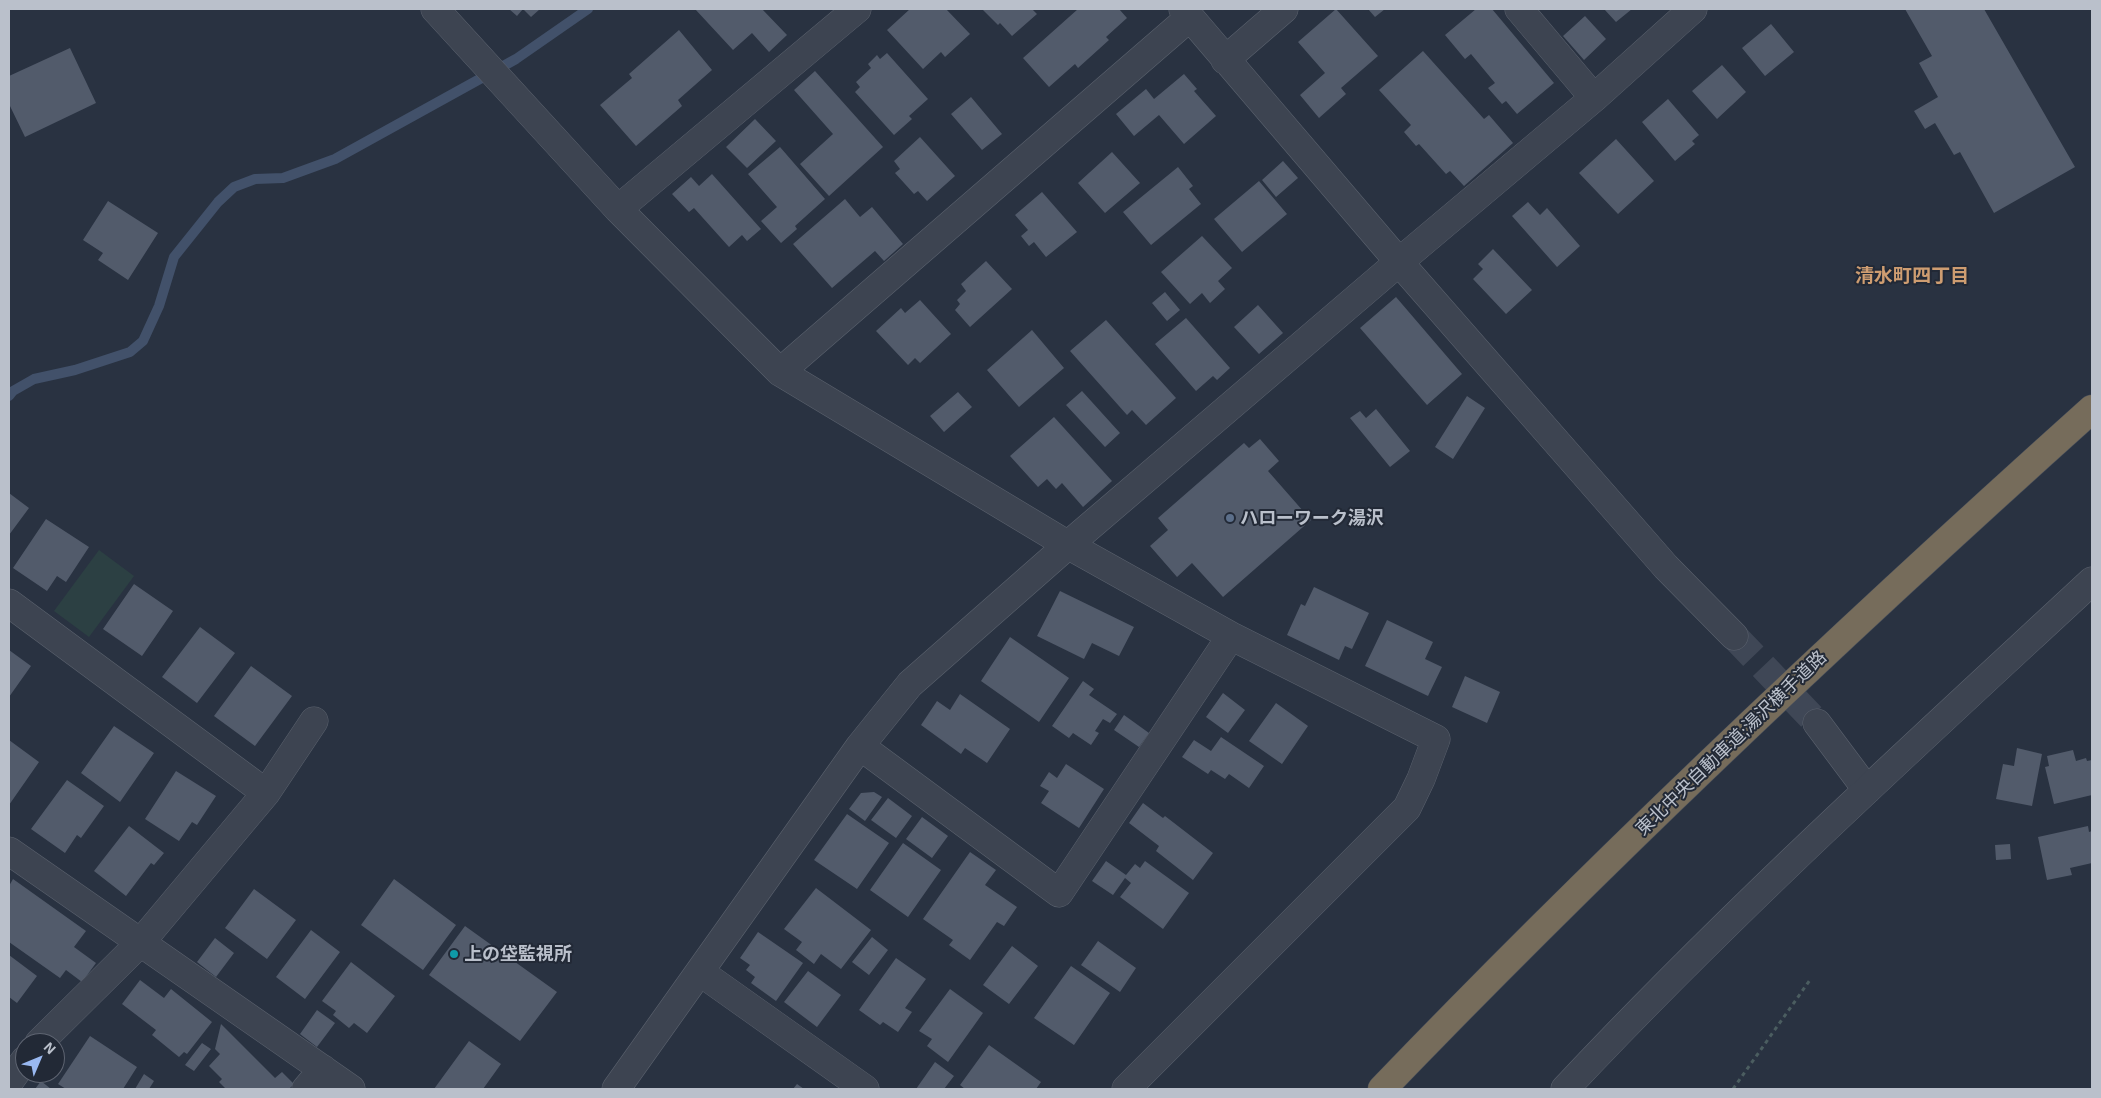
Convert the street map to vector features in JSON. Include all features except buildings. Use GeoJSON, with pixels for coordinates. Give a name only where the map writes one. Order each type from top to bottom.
{"type":"FeatureCollection","features":[{"type":"Feature","properties":{"kind":"highway","name":"東北中央自動車道;湯沢横手道路"},"geometry":{"type":"LineString","coordinates":[[1382,1089],[1473,995],[1685,786],[1928,557],[2092,409]]}},
{"type":"Feature","properties":{"kind":"street"},"geometry":{"type":"LineString","coordinates":[[435,9],[618,209],[780,372],[1068,545],[1232,636],[1436,739],[1421,779],[1406,808],[1126,1089]]}},
{"type":"Feature","properties":{"kind":"street"},"geometry":{"type":"LineString","coordinates":[[618,209],[857,9]]}},
{"type":"Feature","properties":{"kind":"street"},"geometry":{"type":"LineString","coordinates":[[1225,60],[1284,9]]}},
{"type":"Feature","properties":{"kind":"street"},"geometry":{"type":"LineString","coordinates":[[1519,9],[1594,98]]}},
{"type":"Feature","properties":{"kind":"street"},"geometry":{"type":"LineString","coordinates":[[616,1089],[860,746],[910,684],[1068,545],[1594,98],[1693,9]]}},
{"type":"Feature","properties":{"kind":"street"},"geometry":{"type":"LineString","coordinates":[[780,372],[1186,13],[1399,262],[1666,567],[1734,636]]}},
{"type":"Feature","properties":{"kind":"street"},"geometry":{"type":"LineString","coordinates":[[1565,1089],[1627,1023],[1867,790],[2092,581]]}},
{"type":"Feature","properties":{"kind":"street"},"geometry":{"type":"LineString","coordinates":[[9,603],[266,793]]}},
{"type":"Feature","properties":{"kind":"street"},"geometry":{"type":"LineString","coordinates":[[860,746],[1059,893],[1232,636]]}},
{"type":"Feature","properties":{"kind":"street"},"geometry":{"type":"LineString","coordinates":[[50,1033],[141,942],[266,793],[314,721]]}},
{"type":"Feature","properties":{"kind":"street"},"geometry":{"type":"LineString","coordinates":[[1817,723],[1867,790]]}},
{"type":"Feature","properties":{"kind":"street"},"geometry":{"type":"LineString","coordinates":[[9,851],[141,942],[314,1079],[351,1089]]}},
{"type":"Feature","properties":{"kind":"street"},"geometry":{"type":"LineString","coordinates":[[700,972],[865,1089]]}},
{"type":"Feature","properties":{"kind":"path"},"geometry":{"type":"LineString","coordinates":[[1734,1089],[1810,980]]}},
{"type":"Feature","properties":{"kind":"green space"},"geometry":{"type":"Polygon","coordinates":[[[99,550],[134,576],[89,637],[54,611],[99,550]]]}},
{"type":"Feature","properties":{"kind":"waterway"},"geometry":{"type":"LineString","coordinates":[[9,396],[13,391],[34,379],[75,370],[130,352],[143,341],[159,306],[174,257],[218,202],[234,187],[255,179],[283,178],[335,159],[516,59],[588,9]]}},
{"type":"Feature","properties":{"kind":"tunnel"},"geometry":{"type":"LineString","coordinates":[[1734,636],[1817,723]]}},
{"type":"Feature","properties":{"kind":"place","name":"ハローワーク湯沢"},"geometry":{"type":"Point","coordinates":[1230,518]}},
{"type":"Feature","properties":{"kind":"place","name":"上の垈監視所"},"geometry":{"type":"Point","coordinates":[454,954]}},
{"type":"Feature","properties":{"kind":"district","name":"清水町四丁目"},"geometry":{"type":"Point","coordinates":[1912,276]}}]}
